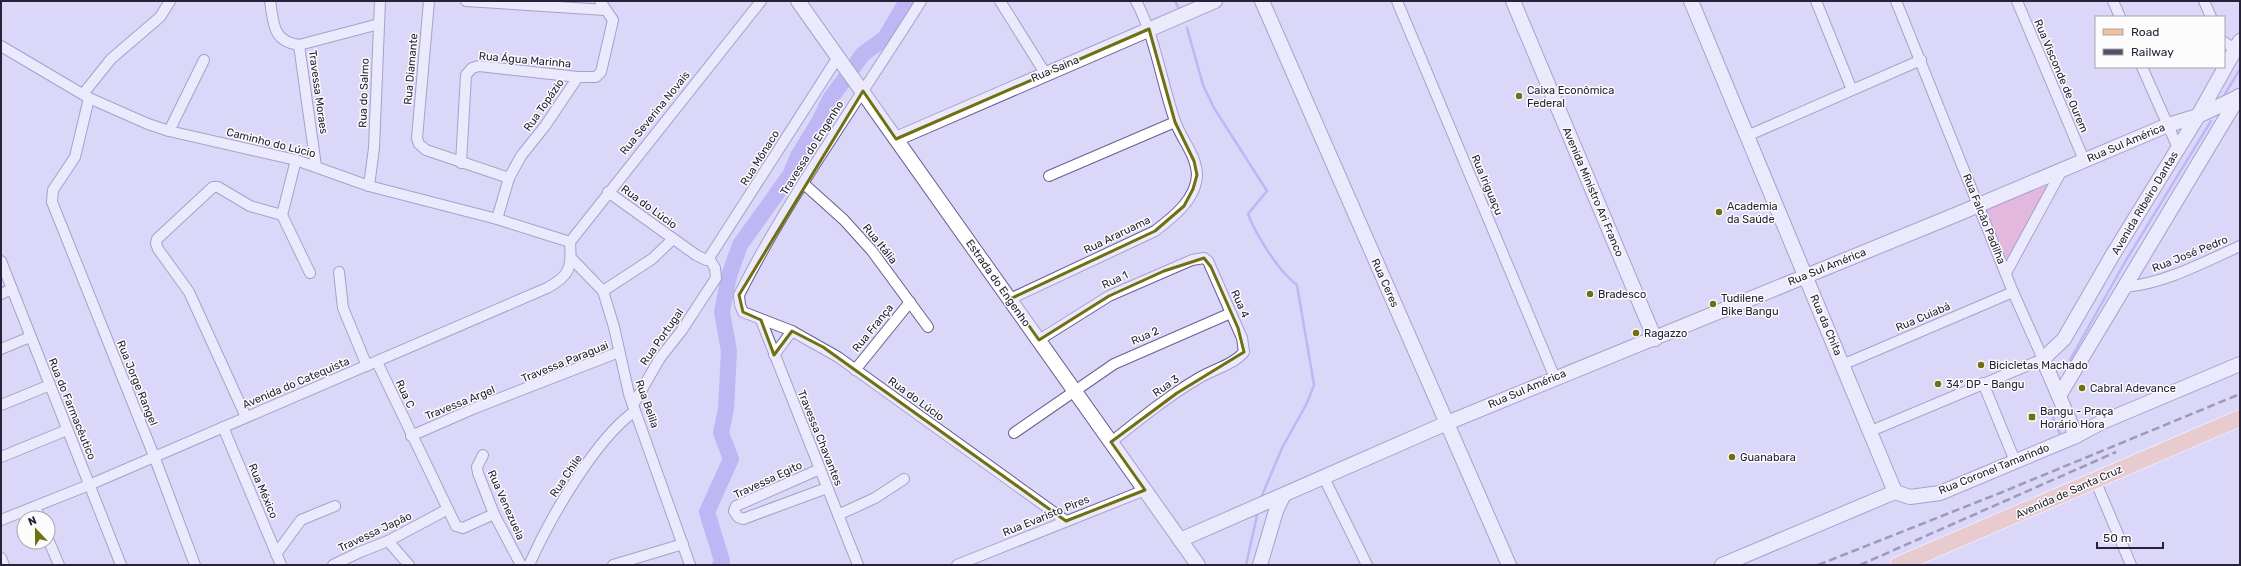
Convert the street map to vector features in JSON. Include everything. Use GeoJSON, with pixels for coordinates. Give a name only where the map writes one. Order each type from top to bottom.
{"type":"FeatureCollection","features":[{"type":"Feature","properties":{"kind":"main road","name":"Avenida de Santa Cruz"},"geometry":{"type":"LineString","coordinates":[[1898,565],[1922,560],[2095,480],[2240,418]]}},
{"type":"Feature","properties":{"kind":"street"},"geometry":{"type":"LineString","coordinates":[[86,96],[111,59],[160,17],[170,1]]}},
{"type":"Feature","properties":{"kind":"street","name":"Travessa Moraes"},"geometry":{"type":"LineString","coordinates":[[270,1],[275,30],[279,37],[290,44],[299,45],[379,24]]}},
{"type":"Feature","properties":{"kind":"street","name":"Rua do Salmo"},"geometry":{"type":"LineString","coordinates":[[369,186],[374,148],[380,1]]}},
{"type":"Feature","properties":{"kind":"street","name":"Rua Diamante"},"geometry":{"type":"LineString","coordinates":[[429,1],[417,138],[419,144],[426,150],[461,163]]}},
{"type":"Feature","properties":{"kind":"street"},"geometry":{"type":"LineString","coordinates":[[466,1],[602,6]]}},
{"type":"Feature","properties":{"kind":"street","name":"Rua Severina Novais"},"geometry":{"type":"LineString","coordinates":[[570,242],[608,192],[761,1]]}},
{"type":"Feature","properties":{"kind":"street","name":"Estrada do Engenho"},"geometry":{"type":"LineString","coordinates":[[798,1],[1198,565]]}},
{"type":"Feature","properties":{"kind":"street","name":"Travessa do Engenho"},"geometry":{"type":"LineString","coordinates":[[743,312],[740,305],[739,295],[859,86],[920,1]]}},
{"type":"Feature","properties":{"kind":"street"},"geometry":{"type":"LineString","coordinates":[[1000,1],[1045,73]]}},
{"type":"Feature","properties":{"kind":"street","name":"Rua Araruama"},"geometry":{"type":"LineString","coordinates":[[1010,299],[1155,231],[1171,219],[1184,206],[1193,189],[1197,175],[1190,150],[1175,122],[1149,29],[1136,1]]}},
{"type":"Feature","properties":{"kind":"street","name":"Rua Saina"},"geometry":{"type":"LineString","coordinates":[[896,139],[1045,73],[1215,1]]}},
{"type":"Feature","properties":{"kind":"street","name":"Rua Ceres"},"geometry":{"type":"LineString","coordinates":[[1262,1],[1509,565]]}},
{"type":"Feature","properties":{"kind":"street","name":"Rua Iriguaçu"},"geometry":{"type":"LineString","coordinates":[[1397,1],[1555,378]]}},
{"type":"Feature","properties":{"kind":"street","name":"Avenida Ministro Ari Franco"},"geometry":{"type":"LineString","coordinates":[[1513,1],[1655,338]]}},
{"type":"Feature","properties":{"kind":"street","name":"Rua da Chita"},"geometry":{"type":"LineString","coordinates":[[1691,1],[1842,365],[1871,431],[1895,492]]}},
{"type":"Feature","properties":{"kind":"street"},"geometry":{"type":"LineString","coordinates":[[1816,1],[1852,90]]}},
{"type":"Feature","properties":{"kind":"street","name":"Rua Falcão Padilha"},"geometry":{"type":"LineString","coordinates":[[1896,1],[2013,292],[2076,436]]}},
{"type":"Feature","properties":{"kind":"street","name":"Rua Visconde de Ourem"},"geometry":{"type":"LineString","coordinates":[[2016,1],[2084,160]]}},
{"type":"Feature","properties":{"kind":"street"},"geometry":{"type":"LineString","coordinates":[[2113,1],[2120,16]]}},
{"type":"Feature","properties":{"kind":"street"},"geometry":{"type":"LineString","coordinates":[[2204,1],[2211,16]]}},
{"type":"Feature","properties":{"kind":"street","name":"Rua Topázio"},"geometry":{"type":"LineString","coordinates":[[497,219],[509,178],[521,156],[546,126],[578,77],[596,77],[602,72],[613,23],[613,16],[602,6]]}},
{"type":"Feature","properties":{"kind":"street","name":"Avenida Ribeiro Dantas"},"geometry":{"type":"LineString","coordinates":[[2225,60],[2233,44]]}},
{"type":"Feature","properties":{"kind":"street","name":"Travessa Moraes"},"geometry":{"type":"LineString","coordinates":[[299,45],[316,166]]}},
{"type":"Feature","properties":{"kind":"street","name":"Caminho do Lúcio"},"geometry":{"type":"LineString","coordinates":[[1,46],[86,96],[117,112],[169,131],[296,160],[369,186],[497,219],[570,242]]}},
{"type":"Feature","properties":{"kind":"street"},"geometry":{"type":"LineString","coordinates":[[169,131],[204,60]]}},
{"type":"Feature","properties":{"kind":"street"},"geometry":{"type":"LineString","coordinates":[[1747,136],[1921,60]]}},
{"type":"Feature","properties":{"kind":"street","name":"Rua Mônaco"},"geometry":{"type":"LineString","coordinates":[[709,258],[841,61]]}},
{"type":"Feature","properties":{"kind":"street","name":"Rua Água Marinha"},"geometry":{"type":"LineString","coordinates":[[461,163],[466,75],[472,68],[479,66],[578,77]]}},
{"type":"Feature","properties":{"kind":"street"},"geometry":{"type":"LineString","coordinates":[[2142,68],[2178,148]]}},
{"type":"Feature","properties":{"kind":"street","name":"Avenida Ribeiro Dantas"},"geometry":{"type":"LineString","coordinates":[[2043,359],[2064,339],[2112,256],[2198,116],[2221,68]]}},
{"type":"Feature","properties":{"kind":"street"},"geometry":{"type":"LineString","coordinates":[[2059,396],[2239,95]]}},
{"type":"Feature","properties":{"kind":"street","name":"Rua Sul América"},"geometry":{"type":"LineString","coordinates":[[1180,540],[1324,478],[1446,423],[1978,205],[2168,125],[2198,116],[2239,95]]}},
{"type":"Feature","properties":{"kind":"street","name":"Rua Jorge Rangel"},"geometry":{"type":"LineString","coordinates":[[86,96],[75,157],[54,190],[52,202],[154,456],[195,565]]}},
{"type":"Feature","properties":{"kind":"street"},"geometry":{"type":"LineString","coordinates":[[1049,176],[1175,122]]}},
{"type":"Feature","properties":{"kind":"street"},"geometry":{"type":"LineString","coordinates":[[296,160],[282,215],[310,273]]}},
{"type":"Feature","properties":{"kind":"street"},"geometry":{"type":"LineString","coordinates":[[461,163],[509,178]]}},
{"type":"Feature","properties":{"kind":"street"},"geometry":{"type":"LineString","coordinates":[[2006,273],[2062,170]]}},
{"type":"Feature","properties":{"kind":"street","name":"Rua Itália"},"geometry":{"type":"LineString","coordinates":[[804,184],[844,220],[872,251],[928,327]]}},
{"type":"Feature","properties":{"kind":"street"},"geometry":{"type":"LineString","coordinates":[[246,417],[189,292],[158,249],[156,243],[157,239],[215,186],[250,206],[282,215]]}},
{"type":"Feature","properties":{"kind":"street","name":"Rua do Lúcio"},"geometry":{"type":"LineString","coordinates":[[608,192],[696,255],[706,260],[709,258]]}},
{"type":"Feature","properties":{"kind":"street"},"geometry":{"type":"LineString","coordinates":[[603,291],[652,260],[673,239]]}},
{"type":"Feature","properties":{"kind":"street"},"geometry":{"type":"LineString","coordinates":[[570,242],[572,259]]}},
{"type":"Feature","properties":{"kind":"street","name":"Rua José Pedro"},"geometry":{"type":"LineString","coordinates":[[2124,287],[2141,285],[2168,278],[2240,246]]}},
{"type":"Feature","properties":{"kind":"street","name":"Rua Portugal"},"geometry":{"type":"LineString","coordinates":[[634,408],[660,358],[677,337],[716,278],[715,268],[709,258]]}},
{"type":"Feature","properties":{"kind":"street","name":"Rua 1"},"geometry":{"type":"LineString","coordinates":[[1039,340],[1109,296],[1192,260],[1204,258],[1208,261]]}},
{"type":"Feature","properties":{"kind":"street","name":"Avenida do Catequista"},"geometry":{"type":"LineString","coordinates":[[1,520],[89,485],[557,283],[564,277],[572,259]]}},
{"type":"Feature","properties":{"kind":"street","name":"Rua Belila"},"geometry":{"type":"LineString","coordinates":[[572,259],[603,291],[634,408],[690,565]]}},
{"type":"Feature","properties":{"kind":"street","name":"Rua do Farmacêutico"},"geometry":{"type":"LineString","coordinates":[[1,261],[121,565]]}},
{"type":"Feature","properties":{"kind":"street","name":"Rua 4"},"geometry":{"type":"LineString","coordinates":[[1208,261],[1245,348],[1240,357]]}},
{"type":"Feature","properties":{"kind":"street","name":"Rua C"},"geometry":{"type":"LineString","coordinates":[[339,272],[341,281],[341,301],[456,526],[460,528],[494,514]]}},
{"type":"Feature","properties":{"kind":"street"},"geometry":{"type":"LineString","coordinates":[[1,294],[12,289]]}},
{"type":"Feature","properties":{"kind":"street","name":"Rua Cuiabá"},"geometry":{"type":"LineString","coordinates":[[1842,365],[2013,292]]}},
{"type":"Feature","properties":{"kind":"street","name":"Rua França"},"geometry":{"type":"LineString","coordinates":[[855,370],[910,302]]}},
{"type":"Feature","properties":{"kind":"street","name":"Rua do Lúcio"},"geometry":{"type":"LineString","coordinates":[[743,312],[792,331],[823,347],[1066,521]]}},
{"type":"Feature","properties":{"kind":"street","name":"Rua 2"},"geometry":{"type":"LineString","coordinates":[[1014,433],[1114,364],[1231,313]]}},
{"type":"Feature","properties":{"kind":"street","name":"Travessa Chavantes"},"geometry":{"type":"LineString","coordinates":[[761,320],[858,565]]}},
{"type":"Feature","properties":{"kind":"street"},"geometry":{"type":"LineString","coordinates":[[774,355],[792,331]]}},
{"type":"Feature","properties":{"kind":"street"},"geometry":{"type":"LineString","coordinates":[[1,349],[30,337]]}},
{"type":"Feature","properties":{"kind":"street","name":"Travessa Paraguai"},"geometry":{"type":"LineString","coordinates":[[519,393],[620,352]]}},
{"type":"Feature","properties":{"kind":"street","name":"Rua 3"},"geometry":{"type":"LineString","coordinates":[[1111,442],[1199,378],[1240,357]]}},
{"type":"Feature","properties":{"kind":"street"},"geometry":{"type":"LineString","coordinates":[[1871,431],[2043,359]]}},
{"type":"Feature","properties":{"kind":"street","name":"Rua Coronel Tamarindo"},"geometry":{"type":"LineString","coordinates":[[1895,492],[1910,497],[1940,492],[2076,436],[2100,423],[2240,364]]}},
{"type":"Feature","properties":{"kind":"street"},"geometry":{"type":"LineString","coordinates":[[1983,383],[2015,461]]}},
{"type":"Feature","properties":{"kind":"street"},"geometry":{"type":"LineString","coordinates":[[1,405],[50,385]]}},
{"type":"Feature","properties":{"kind":"street","name":"Travessa Argel"},"geometry":{"type":"LineString","coordinates":[[411,436],[475,408],[519,393]]}},
{"type":"Feature","properties":{"kind":"street","name":"Rua Chile"},"geometry":{"type":"LineString","coordinates":[[529,565],[543,534],[584,469],[618,424],[634,408]]}},
{"type":"Feature","properties":{"kind":"street","name":"Rua México"},"geometry":{"type":"LineString","coordinates":[[223,427],[281,565]]}},
{"type":"Feature","properties":{"kind":"street"},"geometry":{"type":"LineString","coordinates":[[1,457],[67,430]]}},
{"type":"Feature","properties":{"kind":"street","name":"Rua Venezuela"},"geometry":{"type":"LineString","coordinates":[[483,455],[477,467],[478,473],[494,514],[521,565]]}},
{"type":"Feature","properties":{"kind":"street","name":"Travessa Egito"},"geometry":{"type":"LineString","coordinates":[[820,469],[736,506],[734,511],[738,517],[743,519],[827,488]]}},
{"type":"Feature","properties":{"kind":"street"},"geometry":{"type":"LineString","coordinates":[[1324,478],[1368,565]]}},
{"type":"Feature","properties":{"kind":"street"},"geometry":{"type":"LineString","coordinates":[[838,515],[875,498],[904,479]]}},
{"type":"Feature","properties":{"kind":"street"},"geometry":{"type":"LineString","coordinates":[[2095,480],[2131,565]]}},
{"type":"Feature","properties":{"kind":"street","name":"Rua Evaristo Pires"},"geometry":{"type":"LineString","coordinates":[[957,565],[1145,490]]}},
{"type":"Feature","properties":{"kind":"street"},"geometry":{"type":"LineString","coordinates":[[1722,565],[1895,492]]}},
{"type":"Feature","properties":{"kind":"street"},"geometry":{"type":"LineString","coordinates":[[1260,565],[1276,511],[1283,496]]}},
{"type":"Feature","properties":{"kind":"street"},"geometry":{"type":"LineString","coordinates":[[276,554],[301,520],[334,506]]}},
{"type":"Feature","properties":{"kind":"street","name":"Travessa Japão"},"geometry":{"type":"LineString","coordinates":[[333,565],[388,541],[448,509]]}},
{"type":"Feature","properties":{"kind":"street"},"geometry":{"type":"LineString","coordinates":[[388,541],[408,565]]}},
{"type":"Feature","properties":{"kind":"street"},"geometry":{"type":"LineString","coordinates":[[613,565],[683,544]]}},
{"type":"Feature","properties":{"kind":"street"},"geometry":{"type":"LineString","coordinates":[[53,550],[59,565]]}},
{"type":"Feature","properties":{"kind":"street"},"geometry":{"type":"LineString","coordinates":[[1,558],[4,565]]}},
{"type":"Feature","properties":{"kind":"highlighted area"},"geometry":{"type":"Polygon","coordinates":[[[1149,29],[1175,122],[1194,161],[1197,175],[1193,189],[1184,206],[1155,231],[1010,299],[1039,340],[1109,296],[1164,271],[1204,258],[1211,267],[1238,328],[1244,352],[1177,393],[1111,442],[1145,490],[1066,521],[823,347],[792,331],[774,355],[761,320],[743,312],[739,295],[863,91],[896,139],[1149,29]]]}},
{"type":"Feature","properties":{"kind":"shaded area"},"geometry":{"type":"Polygon","coordinates":[[[2049,184],[2007,260],[1985,211],[2049,184]]]}},
{"type":"Feature","properties":{"kind":"waterway"},"geometry":{"type":"LineString","coordinates":[[720,565],[722,561],[707,512],[731,459],[721,433],[726,409],[729,351],[722,312],[729,276],[740,245],[790,175],[798,156],[819,122],[830,99],[863,54],[885,38],[907,1]]}},
{"type":"Feature","properties":{"kind":"waterway"},"geometry":{"type":"LineString","coordinates":[[1175,1],[1179,9]]}},
{"type":"Feature","properties":{"kind":"waterway"},"geometry":{"type":"LineString","coordinates":[[1187,28],[1203,85],[1214,108],[1267,191],[1248,214],[1256,232],[1269,252],[1283,271],[1297,285],[1314,385],[1307,403],[1282,448],[1261,498]]}},
{"type":"Feature","properties":{"kind":"waterway"},"geometry":{"type":"LineString","coordinates":[[2225,94],[2240,69]]}},
{"type":"Feature","properties":{"kind":"waterway"},"geometry":{"type":"LineString","coordinates":[[2070,360],[2125,262],[2211,121]]}},
{"type":"Feature","properties":{"kind":"waterway"},"geometry":{"type":"LineString","coordinates":[[2049,407],[2060,434]]}},
{"type":"Feature","properties":{"kind":"waterway"},"geometry":{"type":"LineString","coordinates":[[1246,565],[1258,511]]}},
{"type":"Feature","properties":{"kind":"railway"},"geometry":{"type":"LineString","coordinates":[[1818,565],[2000,493],[2240,394]]}},
{"type":"Feature","properties":{"kind":"railway"},"geometry":{"type":"LineString","coordinates":[[1860,565],[2116,452]]}},
{"type":"Feature","properties":{"kind":"place","name":"Caixa Econômica Federal"},"geometry":{"type":"Point","coordinates":[1519,96]}},
{"type":"Feature","properties":{"kind":"place","name":"Academia da Saúde"},"geometry":{"type":"Point","coordinates":[1719,212]}},
{"type":"Feature","properties":{"kind":"place","name":"Bradesco"},"geometry":{"type":"Point","coordinates":[1590,294]}},
{"type":"Feature","properties":{"kind":"place","name":"Tudilene Bike Bangu"},"geometry":{"type":"Point","coordinates":[1713,304]}},
{"type":"Feature","properties":{"kind":"place","name":"Ragazzo"},"geometry":{"type":"Point","coordinates":[1636,333]}},
{"type":"Feature","properties":{"kind":"place","name":"Bicicletas Machado"},"geometry":{"type":"Point","coordinates":[1981,365]}},
{"type":"Feature","properties":{"kind":"place","name":"34º DP - Bangu"},"geometry":{"type":"Point","coordinates":[1938,384]}},
{"type":"Feature","properties":{"kind":"place","name":"Cabral Adevance"},"geometry":{"type":"Point","coordinates":[2082,388]}},
{"type":"Feature","properties":{"kind":"place","name":"Bangu - Praça Horário Hora"},"geometry":{"type":"Point","coordinates":[2032,417]}},
{"type":"Feature","properties":{"kind":"place","name":"Guanabara"},"geometry":{"type":"Point","coordinates":[1732,457]}}]}
